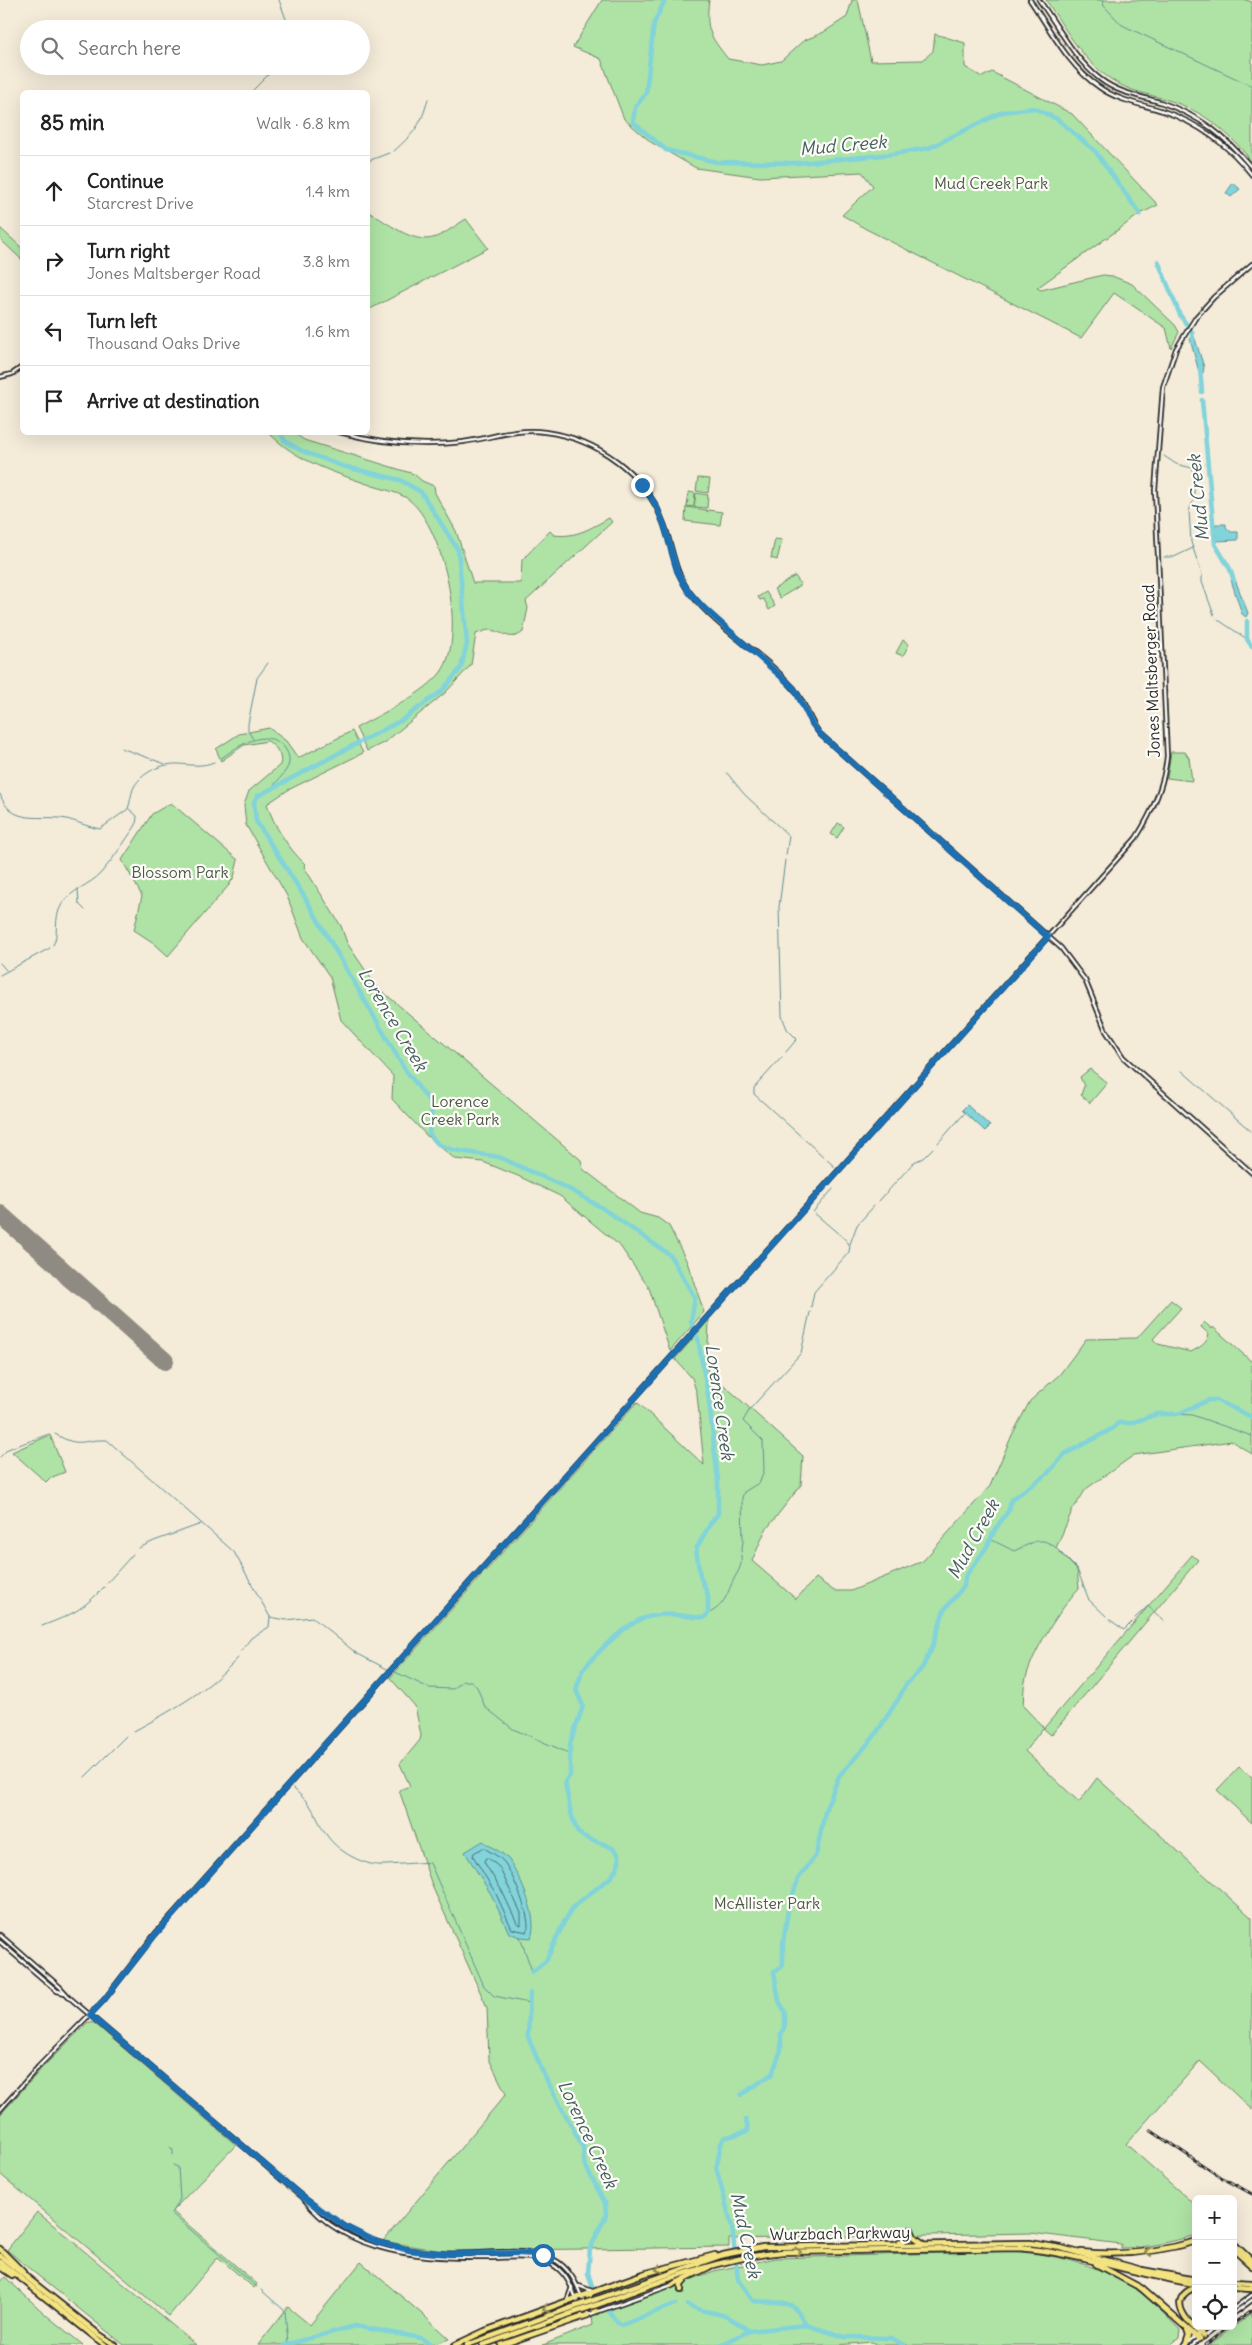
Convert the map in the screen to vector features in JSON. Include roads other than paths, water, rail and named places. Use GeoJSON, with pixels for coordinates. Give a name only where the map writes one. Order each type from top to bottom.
{"type":"FeatureCollection","features":[{"type":"Feature","properties":{"kind":"highway"},"geometry":{"type":"LineString","coordinates":[[897,2244],[906,2238],[911,2230],[914,2237],[925,2244]]}},
{"type":"Feature","properties":{"kind":"highway","name":"Wurzbach Parkway"},"geometry":{"type":"LineString","coordinates":[[483,2345],[724,2254],[778,2246],[1022,2242],[1061,2248],[1142,2270],[1192,2279]]}},
{"type":"Feature","properties":{"kind":"highway"},"geometry":{"type":"LineString","coordinates":[[1061,2248],[1104,2254],[1129,2254],[1166,2249],[1192,2242]]}},
{"type":"Feature","properties":{"kind":"highway","name":"Wurzbach Parkway"},"geometry":{"type":"LineString","coordinates":[[598,2301],[715,2264],[749,2256],[783,2252],[1001,2247],[1050,2251],[1192,2284]]}},
{"type":"Feature","properties":{"kind":"highway"},"geometry":{"type":"LineString","coordinates":[[1237,2247],[1252,2261]]}},
{"type":"Feature","properties":{"kind":"highway"},"geometry":{"type":"LineString","coordinates":[[0,2249],[29,2283]]}},
{"type":"Feature","properties":{"kind":"highway"},"geometry":{"type":"LineString","coordinates":[[1237,2252],[1252,2266]]}},
{"type":"Feature","properties":{"kind":"highway"},"geometry":{"type":"LineString","coordinates":[[455,2345],[484,2331],[592,2292],[670,2266],[705,2256],[724,2254]]}},
{"type":"Feature","properties":{"kind":"highway"},"geometry":{"type":"LineString","coordinates":[[1,2259],[105,2345]]}},
{"type":"Feature","properties":{"kind":"highway"},"geometry":{"type":"LineString","coordinates":[[1086,2259],[1141,2288],[1200,2336]]}},
{"type":"Feature","properties":{"kind":"highway"},"geometry":{"type":"LineString","coordinates":[[672,2285],[715,2264]]}},
{"type":"Feature","properties":{"kind":"highway"},"geometry":{"type":"LineString","coordinates":[[0,2267],[29,2283],[97,2334],[115,2345]]}},
{"type":"Feature","properties":{"kind":"highway"},"geometry":{"type":"LineString","coordinates":[[681,2290],[681,2285],[685,2280]]}},
{"type":"Feature","properties":{"kind":"highway"},"geometry":{"type":"LineString","coordinates":[[1237,2283],[1252,2284]]}},
{"type":"Feature","properties":{"kind":"highway"},"geometry":{"type":"LineString","coordinates":[[1192,2288],[1184,2294],[1181,2305],[1182,2314],[1192,2326]]}},
{"type":"Feature","properties":{"kind":"highway"},"geometry":{"type":"LineString","coordinates":[[1237,2288],[1252,2289]]}},
{"type":"Feature","properties":{"kind":"highway"},"geometry":{"type":"LineString","coordinates":[[592,2292],[588,2299],[592,2309],[596,2311]]}},
{"type":"Feature","properties":{"kind":"highway"},"geometry":{"type":"LineString","coordinates":[[566,2302],[574,2306],[576,2315],[573,2320]]}},
{"type":"Feature","properties":{"kind":"highway","name":"Wurzbach Parkway"},"geometry":{"type":"LineString","coordinates":[[468,2345],[566,2313]]}},
{"type":"Feature","properties":{"kind":"highway"},"geometry":{"type":"LineString","coordinates":[[501,2345],[585,2316]]}},
{"type":"Feature","properties":{"kind":"highway"},"geometry":{"type":"LineString","coordinates":[[1185,2344],[1189,2335],[1187,2327]]}},
{"type":"Feature","properties":{"kind":"highway"},"geometry":{"type":"LineString","coordinates":[[1196,2330],[1200,2336]]}},
{"type":"Feature","properties":{"kind":"main road"},"geometry":{"type":"LineString","coordinates":[[1030,0],[1068,55],[1088,79],[1115,96],[1171,114],[1193,124],[1227,148],[1252,175]]}},
{"type":"Feature","properties":{"kind":"main road"},"geometry":{"type":"LineString","coordinates":[[1039,0],[1074,51],[1092,72],[1119,90],[1168,105],[1200,120],[1228,141],[1252,168]]}},
{"type":"Feature","properties":{"kind":"main road"},"geometry":{"type":"LineString","coordinates":[[1068,55],[1074,51]]}},
{"type":"Feature","properties":{"kind":"main road"},"geometry":{"type":"LineString","coordinates":[[1115,96],[1119,90]]}},
{"type":"Feature","properties":{"kind":"main road","name":"Jones Maltsberger Road"},"geometry":{"type":"LineString","coordinates":[[0,2110],[39,2066],[104,2000],[156,1934],[1136,838],[1152,812],[1163,777],[1167,739],[1156,470],[1163,387],[1170,363],[1183,336],[1196,317],[1214,297],[1252,264]]}},
{"type":"Feature","properties":{"kind":"main road"},"geometry":{"type":"LineString","coordinates":[[0,377],[12,374],[20,368]]}},
{"type":"Feature","properties":{"kind":"main road"},"geometry":{"type":"LineString","coordinates":[[351,435],[375,441],[429,444],[470,440],[514,432],[544,431],[575,439],[604,451],[618,461],[638,481],[656,505],[679,575],[695,599],[794,688],[812,724],[820,734],[1068,955],[1085,980],[1106,1031],[1123,1057],[1252,1173]]}},
{"type":"Feature","properties":{"kind":"main road"},"geometry":{"type":"LineString","coordinates":[[0,1935],[90,2015],[304,2198],[357,2234],[388,2245],[410,2250],[450,2254],[535,2254],[558,2262],[571,2275],[577,2285],[585,2316]]}},
{"type":"Feature","properties":{"kind":"main road"},"geometry":{"type":"LineString","coordinates":[[0,1942],[57,1991],[66,1993]]}},
{"type":"Feature","properties":{"kind":"main road"},"geometry":{"type":"LineString","coordinates":[[304,2198],[312,2207],[345,2232],[392,2251],[447,2258],[533,2258],[551,2263],[565,2275],[579,2297],[585,2316]]}},
{"type":"Feature","properties":{"kind":"main road"},"geometry":{"type":"LineString","coordinates":[[392,2251],[410,2250]]}},
{"type":"Feature","properties":{"kind":"main road"},"geometry":{"type":"LineString","coordinates":[[512,2257],[515,2255],[535,2254]]}},
{"type":"Feature","properties":{"kind":"main road"},"geometry":{"type":"LineString","coordinates":[[577,2285],[592,2292]]}},
{"type":"Feature","properties":{"kind":"main road"},"geometry":{"type":"LineString","coordinates":[[585,2316],[672,2285]]}},
{"type":"Feature","properties":{"kind":"main road"},"geometry":{"type":"LineString","coordinates":[[566,2302],[571,2295],[572,2286]]}},
{"type":"Feature","properties":{"kind":"main road"},"geometry":{"type":"LineString","coordinates":[[1237,2306],[1252,2295]]}},
{"type":"Feature","properties":{"kind":"main road"},"geometry":{"type":"LineString","coordinates":[[1237,2311],[1252,2300]]}},
{"type":"Feature","properties":{"kind":"main road"},"geometry":{"type":"LineString","coordinates":[[1192,2345],[1206,2330]]}},
{"type":"Feature","properties":{"kind":"main road"},"geometry":{"type":"LineString","coordinates":[[1185,2344],[1210,2330]]}},
{"type":"Feature","properties":{"kind":"water"},"geometry":{"type":"Polygon","coordinates":[[[1233,183],[1240,189],[1231,197],[1226,193],[1233,183]]]}},
{"type":"Feature","properties":{"kind":"water"},"geometry":{"type":"Polygon","coordinates":[[[1194,336],[1204,367],[1203,373],[1199,372],[1190,339],[1194,336]]]}},
{"type":"Feature","properties":{"kind":"water"},"geometry":{"type":"Polygon","coordinates":[[[1215,524],[1226,524],[1226,527],[1231,532],[1238,532],[1238,540],[1216,541],[1215,524]]]}},
{"type":"Feature","properties":{"kind":"water"},"geometry":{"type":"Polygon","coordinates":[[[1234,577],[1248,613],[1246,617],[1242,614],[1231,580],[1234,577]]]}},
{"type":"Feature","properties":{"kind":"water"},"geometry":{"type":"Polygon","coordinates":[[[967,1105],[990,1126],[985,1131],[962,1110],[967,1105]]]}},
{"type":"Feature","properties":{"kind":"water"},"geometry":{"type":"Polygon","coordinates":[[[483,1841],[507,1857],[519,1877],[531,1909],[533,1929],[531,1938],[509,1933],[492,1896],[465,1852],[483,1841]]]}},
{"type":"Feature","properties":{"kind":"waterway"},"geometry":{"type":"LineString","coordinates":[[279,0],[286,20]]}},
{"type":"Feature","properties":{"kind":"waterway","name":"Mud Creek"},"geometry":{"type":"LineString","coordinates":[[665,0],[654,23],[646,93],[635,107],[633,122],[666,150],[717,162],[798,163],[893,154],[929,148],[1002,112],[1034,108],[1057,119],[1095,151],[1140,214]]}},
{"type":"Feature","properties":{"kind":"waterway"},"geometry":{"type":"LineString","coordinates":[[1102,0],[1104,6],[1122,25],[1252,86]]}},
{"type":"Feature","properties":{"kind":"waterway"},"geometry":{"type":"LineString","coordinates":[[253,90],[268,75]]}},
{"type":"Feature","properties":{"kind":"waterway"},"geometry":{"type":"LineString","coordinates":[[394,151],[416,128],[423,116],[428,99]]}},
{"type":"Feature","properties":{"kind":"waterway"},"geometry":{"type":"LineString","coordinates":[[370,160],[389,153]]}},
{"type":"Feature","properties":{"kind":"waterway","name":"Mud Creek"},"geometry":{"type":"LineString","coordinates":[[1158,261],[1180,315],[1192,332],[1193,341]]}},
{"type":"Feature","properties":{"kind":"waterway","name":"Mud Creek"},"geometry":{"type":"LineString","coordinates":[[1200,368],[1202,392]]}},
{"type":"Feature","properties":{"kind":"waterway","name":"Mud Creek"},"geometry":{"type":"LineString","coordinates":[[1202,400],[1215,544],[1230,569],[1234,581]]}},
{"type":"Feature","properties":{"kind":"waterway","name":"Lorence Creek"},"geometry":{"type":"LineString","coordinates":[[282,435],[285,441],[302,451],[342,466],[400,480],[421,492],[458,550],[467,643],[461,668],[442,691],[402,720],[362,741]]}},
{"type":"Feature","properties":{"kind":"waterway"},"geometry":{"type":"LineString","coordinates":[[1164,456],[1176,464],[1192,468],[1194,499],[1189,511],[1191,542],[1202,575],[1202,582],[1214,615]]}},
{"type":"Feature","properties":{"kind":"waterway"},"geometry":{"type":"LineString","coordinates":[[1164,557],[1174,557],[1193,548]]}},
{"type":"Feature","properties":{"kind":"waterway"},"geometry":{"type":"LineString","coordinates":[[1217,619],[1247,639]]}},
{"type":"Feature","properties":{"kind":"waterway","name":"Mud Creek"},"geometry":{"type":"LineString","coordinates":[[1247,621],[1247,639],[1252,647]]}},
{"type":"Feature","properties":{"kind":"waterway"},"geometry":{"type":"LineString","coordinates":[[253,739],[248,731],[248,724],[257,678],[268,663]]}},
{"type":"Feature","properties":{"kind":"waterway"},"geometry":{"type":"LineString","coordinates":[[220,759],[243,744],[260,738],[276,741],[287,751],[289,764],[285,772],[269,791]]}},
{"type":"Feature","properties":{"kind":"waterway","name":"Lorence Creek"},"geometry":{"type":"LineString","coordinates":[[358,743],[258,796],[254,802],[256,821],[304,896],[404,1068],[429,1101],[432,1109],[429,1134],[438,1144],[453,1150],[499,1157],[569,1189],[602,1208],[670,1255],[695,1298],[691,1322],[698,1339],[709,1401],[718,1481],[718,1514],[710,1524]]}},
{"type":"Feature","properties":{"kind":"waterway"},"geometry":{"type":"LineString","coordinates":[[121,748],[165,764]]}},
{"type":"Feature","properties":{"kind":"waterway"},"geometry":{"type":"LineString","coordinates":[[0,794],[11,811],[19,815],[67,819],[100,829],[128,809],[136,783],[152,770],[172,764],[201,765],[214,762]]}},
{"type":"Feature","properties":{"kind":"waterway"},"geometry":{"type":"LineString","coordinates":[[727,773],[744,794],[789,836],[786,855]]}},
{"type":"Feature","properties":{"kind":"waterway"},"geometry":{"type":"LineString","coordinates":[[53,945],[56,937],[57,916],[62,904],[101,873],[136,825],[137,816],[129,809]]}},
{"type":"Feature","properties":{"kind":"waterway"},"geometry":{"type":"LineString","coordinates":[[785,860],[779,907],[782,1016],[787,1029],[797,1039],[786,1052]]}},
{"type":"Feature","properties":{"kind":"waterway"},"geometry":{"type":"LineString","coordinates":[[78,889],[79,904],[85,910]]}},
{"type":"Feature","properties":{"kind":"waterway"},"geometry":{"type":"LineString","coordinates":[[0,975],[50,948]]}},
{"type":"Feature","properties":{"kind":"waterway"},"geometry":{"type":"LineString","coordinates":[[0,963],[6,970]]}},
{"type":"Feature","properties":{"kind":"waterway"},"geometry":{"type":"LineString","coordinates":[[782,1057],[754,1088],[754,1094],[836,1168]]}},
{"type":"Feature","properties":{"kind":"waterway"},"geometry":{"type":"LineString","coordinates":[[1182,1071],[1252,1132]]}},
{"type":"Feature","properties":{"kind":"waterway"},"geometry":{"type":"LineString","coordinates":[[938,1143],[964,1114]]}},
{"type":"Feature","properties":{"kind":"waterway"},"geometry":{"type":"LineString","coordinates":[[879,1201],[914,1162],[923,1158],[933,1148]]}},
{"type":"Feature","properties":{"kind":"waterway"},"geometry":{"type":"LineString","coordinates":[[811,1307],[814,1292],[849,1252],[850,1246],[847,1241],[813,1212],[833,1189]]}},
{"type":"Feature","properties":{"kind":"waterway"},"geometry":{"type":"LineString","coordinates":[[850,1244],[857,1225],[874,1206]]}},
{"type":"Feature","properties":{"kind":"waterway"},"geometry":{"type":"LineString","coordinates":[[741,1552],[743,1543],[742,1498],[744,1492],[760,1482],[764,1470],[763,1441],[743,1421],[750,1409],[801,1353],[810,1312]]}},
{"type":"Feature","properties":{"kind":"waterway","name":"Mud Creek"},"geometry":{"type":"LineString","coordinates":[[899,1698],[905,1686],[922,1668],[932,1648],[944,1610],[964,1586],[965,1577],[986,1548],[996,1528],[1009,1510],[1011,1500],[1047,1474],[1065,1454],[1112,1429],[1118,1423],[1131,1423],[1157,1414],[1178,1414],[1209,1400],[1216,1400],[1252,1417]]}},
{"type":"Feature","properties":{"kind":"waterway"},"geometry":{"type":"LineString","coordinates":[[1178,1414],[1192,1415],[1252,1436]]}},
{"type":"Feature","properties":{"kind":"waterway"},"geometry":{"type":"LineString","coordinates":[[0,1457],[8,1449],[49,1434]]}},
{"type":"Feature","properties":{"kind":"waterway"},"geometry":{"type":"LineString","coordinates":[[55,1434],[76,1442],[107,1440],[234,1552],[270,1617],[269,1627],[251,1638],[241,1651]]}},
{"type":"Feature","properties":{"kind":"waterway"},"geometry":{"type":"LineString","coordinates":[[139,1548],[201,1524]]}},
{"type":"Feature","properties":{"kind":"waterway","name":"Lorence Creek"},"geometry":{"type":"LineString","coordinates":[[582,1671],[608,1643],[632,1624],[642,1619],[662,1615],[703,1618],[708,1614],[708,1595],[700,1576],[696,1549],[709,1526]]}},
{"type":"Feature","properties":{"kind":"waterway"},"geometry":{"type":"LineString","coordinates":[[990,1539],[1014,1551],[1036,1541],[1044,1541],[1053,1545],[1077,1569],[1089,1600],[1106,1616]]}},
{"type":"Feature","properties":{"kind":"waterway"},"geometry":{"type":"LineString","coordinates":[[107,1583],[133,1554]]}},
{"type":"Feature","properties":{"kind":"waterway"},"geometry":{"type":"LineString","coordinates":[[708,1614],[723,1602],[740,1567],[741,1555]]}},
{"type":"Feature","properties":{"kind":"waterway"},"geometry":{"type":"LineString","coordinates":[[42,1626],[76,1611],[89,1602],[104,1587]]}},
{"type":"Feature","properties":{"kind":"waterway"},"geometry":{"type":"LineString","coordinates":[[1135,1618],[1148,1606],[1164,1621]]}},
{"type":"Feature","properties":{"kind":"waterway"},"geometry":{"type":"LineString","coordinates":[[270,1617],[286,1620],[312,1617],[356,1653],[389,1670]]}},
{"type":"Feature","properties":{"kind":"waterway"},"geometry":{"type":"LineString","coordinates":[[1109,1619],[1124,1630],[1132,1622]]}},
{"type":"Feature","properties":{"kind":"waterway"},"geometry":{"type":"LineString","coordinates":[[134,1731],[176,1708],[202,1690],[227,1670],[238,1658]]}},
{"type":"Feature","properties":{"kind":"waterway"},"geometry":{"type":"LineString","coordinates":[[393,1671],[429,1688],[453,1689],[463,1681],[471,1681],[477,1687],[485,1707],[513,1729],[571,1754]]}},
{"type":"Feature","properties":{"kind":"waterway","name":"Lorence Creek"},"geometry":{"type":"LineString","coordinates":[[532,1972],[546,1961],[564,1922],[574,1906],[611,1877],[618,1865],[619,1857],[616,1851],[578,1832],[568,1801],[565,1782],[570,1775],[570,1744],[583,1706],[576,1690],[581,1675]]}},
{"type":"Feature","properties":{"kind":"waterway","name":"Mud Creek"},"geometry":{"type":"LineString","coordinates":[[741,2095],[772,2074],[781,2050],[781,2034],[785,2025],[785,2012],[779,2001],[774,1972],[783,1965],[783,1943],[788,1910],[798,1879],[816,1855],[825,1811],[839,1776],[873,1738],[897,1701]]}},
{"type":"Feature","properties":{"kind":"waterway"},"geometry":{"type":"LineString","coordinates":[[85,1777],[126,1736]]}},
{"type":"Feature","properties":{"kind":"waterway"},"geometry":{"type":"LineString","coordinates":[[293,1788],[311,1807],[330,1840],[348,1855],[363,1862],[377,1865],[430,1863],[484,1986],[494,1996],[529,2003]]}},
{"type":"Feature","properties":{"kind":"waterway"},"geometry":{"type":"LineString","coordinates":[[520,1937],[532,1971]]}},
{"type":"Feature","properties":{"kind":"waterway","name":"Lorence Creek"},"geometry":{"type":"LineString","coordinates":[[530,1993],[528,2037],[544,2075],[583,2147],[584,2163],[605,2203],[606,2215],[590,2249],[588,2273],[592,2286]]}},
{"type":"Feature","properties":{"kind":"waterway","name":"Mud Creek"},"geometry":{"type":"LineString","coordinates":[[717,2164],[724,2138],[748,2131],[746,2120]]}},
{"type":"Feature","properties":{"kind":"waterway"},"geometry":{"type":"LineString","coordinates":[[170,2147],[173,2150],[173,2155]]}},
{"type":"Feature","properties":{"kind":"waterway"},"geometry":{"type":"LineString","coordinates":[[173,2165],[178,2167],[180,2199],[171,2213],[257,2287]]}},
{"type":"Feature","properties":{"kind":"waterway","name":"Mud Creek"},"geometry":{"type":"LineString","coordinates":[[716,2167],[732,2227],[738,2280],[753,2301],[779,2302],[790,2305],[801,2315],[806,2325]]}},
{"type":"Feature","properties":{"kind":"waterway"},"geometry":{"type":"LineString","coordinates":[[261,2290],[285,2311],[288,2343]]}},
{"type":"Feature","properties":{"kind":"waterway","name":"Lorence Creek"},"geometry":{"type":"LineString","coordinates":[[609,2311],[615,2320],[622,2325],[675,2304]]}},
{"type":"Feature","properties":{"kind":"waterway","name":"Lorence Creek"},"geometry":{"type":"LineString","coordinates":[[687,2305],[726,2316],[749,2331]]}},
{"type":"Feature","properties":{"kind":"waterway"},"geometry":{"type":"LineString","coordinates":[[721,2345],[749,2331],[806,2325],[845,2337],[891,2338],[904,2345]]}},
{"type":"Feature","properties":{"kind":"waterway"},"geometry":{"type":"LineString","coordinates":[[285,2345],[355,2326],[421,2338],[431,2345]]}},
{"type":"Feature","properties":{"kind":"railway"},"geometry":{"type":"LineString","coordinates":[[1150,2130],[1219,2176],[1252,2194]]}},
{"type":"Feature","properties":{"kind":"railway"},"geometry":{"type":"LineString","coordinates":[[1237,2321],[1252,2310]]}},
{"type":"Feature","properties":{"kind":"railway"},"geometry":{"type":"LineString","coordinates":[[1205,2345],[1225,2330]]}},
{"type":"Feature","properties":{"kind":"park label","name":"Mud Creek Park"},"geometry":{"type":"Point","coordinates":[991,183]}},
{"type":"Feature","properties":{"kind":"park label","name":"Blossom Park"},"geometry":{"type":"Point","coordinates":[180,872]}},
{"type":"Feature","properties":{"kind":"park label","name":"Lorence Creek Park"},"geometry":{"type":"Point","coordinates":[460,1110]}},
{"type":"Feature","properties":{"kind":"park label","name":"McAllister Park"},"geometry":{"type":"Point","coordinates":[767,1903]}}]}
